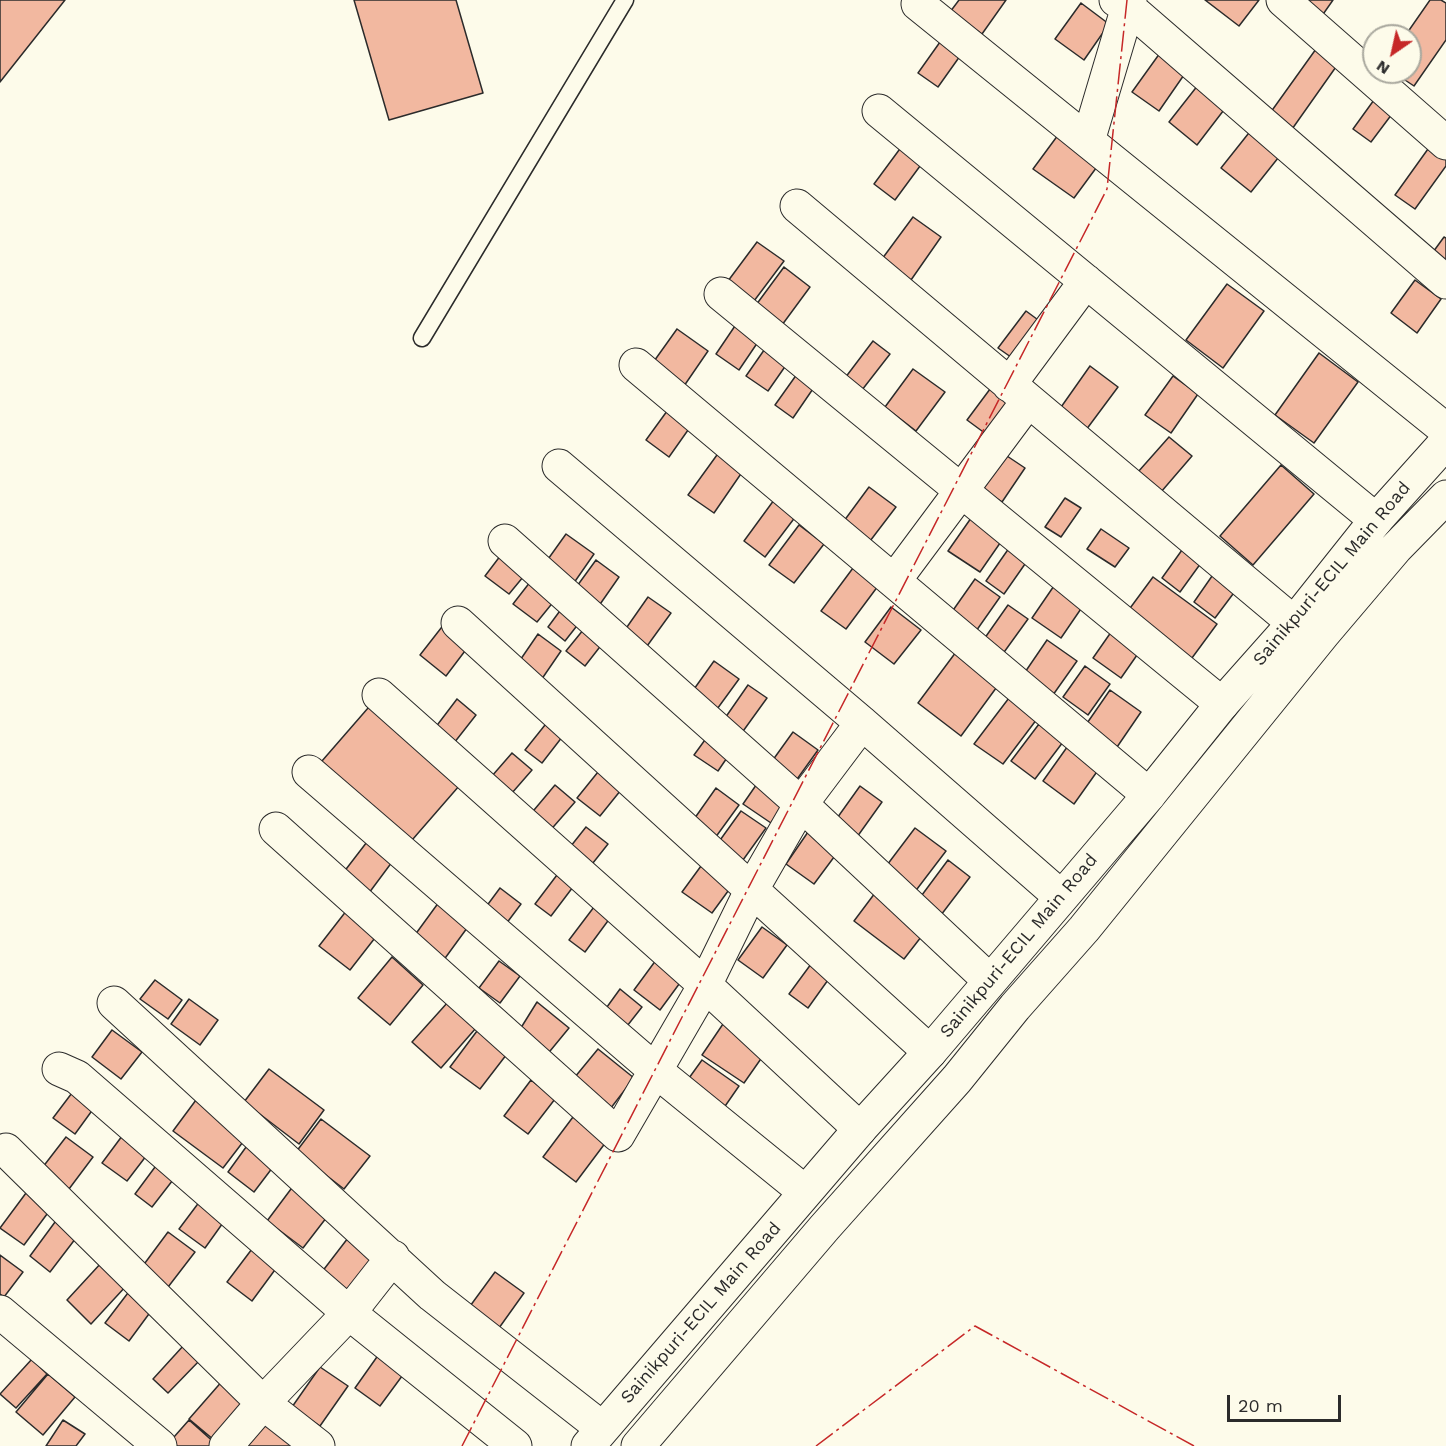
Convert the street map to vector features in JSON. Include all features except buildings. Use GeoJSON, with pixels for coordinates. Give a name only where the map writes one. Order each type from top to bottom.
{"type":"FeatureCollection","features":[{"type":"Feature","properties":{"kind":"street"},"geometry":{"type":"LineString","coordinates":[[1283,0],[1446,143]]}},
{"type":"Feature","properties":{"kind":"street"},"geometry":{"type":"LineString","coordinates":[[1088,141],[1125,2],[1446,282]]}},
{"type":"Feature","properties":{"kind":"street"},"geometry":{"type":"LineString","coordinates":[[918,4],[1446,430]]}},
{"type":"Feature","properties":{"kind":"street"},"geometry":{"type":"LineString","coordinates":[[879,111],[1376,520]]}},
{"type":"Feature","properties":{"kind":"street"},"geometry":{"type":"LineString","coordinates":[[797,206],[1294,623]]}},
{"type":"Feature","properties":{"kind":"street"},"geometry":{"type":"LineString","coordinates":[[894,581],[960,490],[1086,281]]}},
{"type":"Feature","properties":{"kind":"street"},"geometry":{"type":"LineString","coordinates":[[721,294],[1222,704]]}},
{"type":"Feature","properties":{"kind":"street"},"geometry":{"type":"LineString","coordinates":[[636,365],[1149,795]]}},
{"type":"Feature","properties":{"kind":"street","name":"Sainikpuri-ECIL Main Road"},"geometry":{"type":"LineString","coordinates":[[595,1437],[805,1192],[930,1052],[1060,896],[1149,795],[1222,704],[1294,623],[1376,520],[1446,442]]}},
{"type":"Feature","properties":{"kind":"street"},"geometry":{"type":"LineString","coordinates":[[559,466],[862,723],[1060,896]]}},
{"type":"Feature","properties":{"kind":"street","name":"Sainikpuri-ECIL Main Road"},"geometry":{"type":"LineString","coordinates":[[639,1446],[825,1227],[957,1079],[1015,1007],[1084,929],[1396,548],[1446,497]]}},
{"type":"Feature","properties":{"kind":"street"},"geometry":{"type":"LineString","coordinates":[[505,541],[801,804],[989,980]]}},
{"type":"Feature","properties":{"kind":"street"},"geometry":{"type":"LineString","coordinates":[[458,623],[930,1052]]}},
{"type":"Feature","properties":{"kind":"street"},"geometry":{"type":"LineString","coordinates":[[379,695],[705,985],[860,1129]]}},
{"type":"Feature","properties":{"kind":"street"},"geometry":{"type":"LineString","coordinates":[[276,829],[618,1135],[705,985],[752,889],[801,804],[862,723]]}},
{"type":"Feature","properties":{"kind":"street"},"geometry":{"type":"LineString","coordinates":[[309,772],[656,1071],[805,1192]]}},
{"type":"Feature","properties":{"kind":"street"},"geometry":{"type":"LineString","coordinates":[[114,1003],[432,1295],[595,1437]]}},
{"type":"Feature","properties":{"kind":"street"},"geometry":{"type":"LineString","coordinates":[[59,1069],[77,1077],[349,1313],[515,1446]]}},
{"type":"Feature","properties":{"kind":"street"},"geometry":{"type":"LineString","coordinates":[[6,1150],[263,1403],[318,1446]]}},
{"type":"Feature","properties":{"kind":"street"},"geometry":{"type":"LineString","coordinates":[[226,1446],[263,1403],[349,1313],[393,1257]]}},
{"type":"Feature","properties":{"kind":"street"},"geometry":{"type":"LineString","coordinates":[[0,1312],[160,1446]]}},
{"type":"Feature","properties":{"kind":"lane"},"geometry":{"type":"LineString","coordinates":[[422,338],[625,0]]}},
{"type":"Feature","properties":{"kind":"power"},"geometry":{"type":"LineString","coordinates":[[462,1446],[1107,189],[1127,0]]}},
{"type":"Feature","properties":{"kind":"power"},"geometry":{"type":"LineString","coordinates":[[816,1446],[975,1326],[1194,1446]]}}]}
